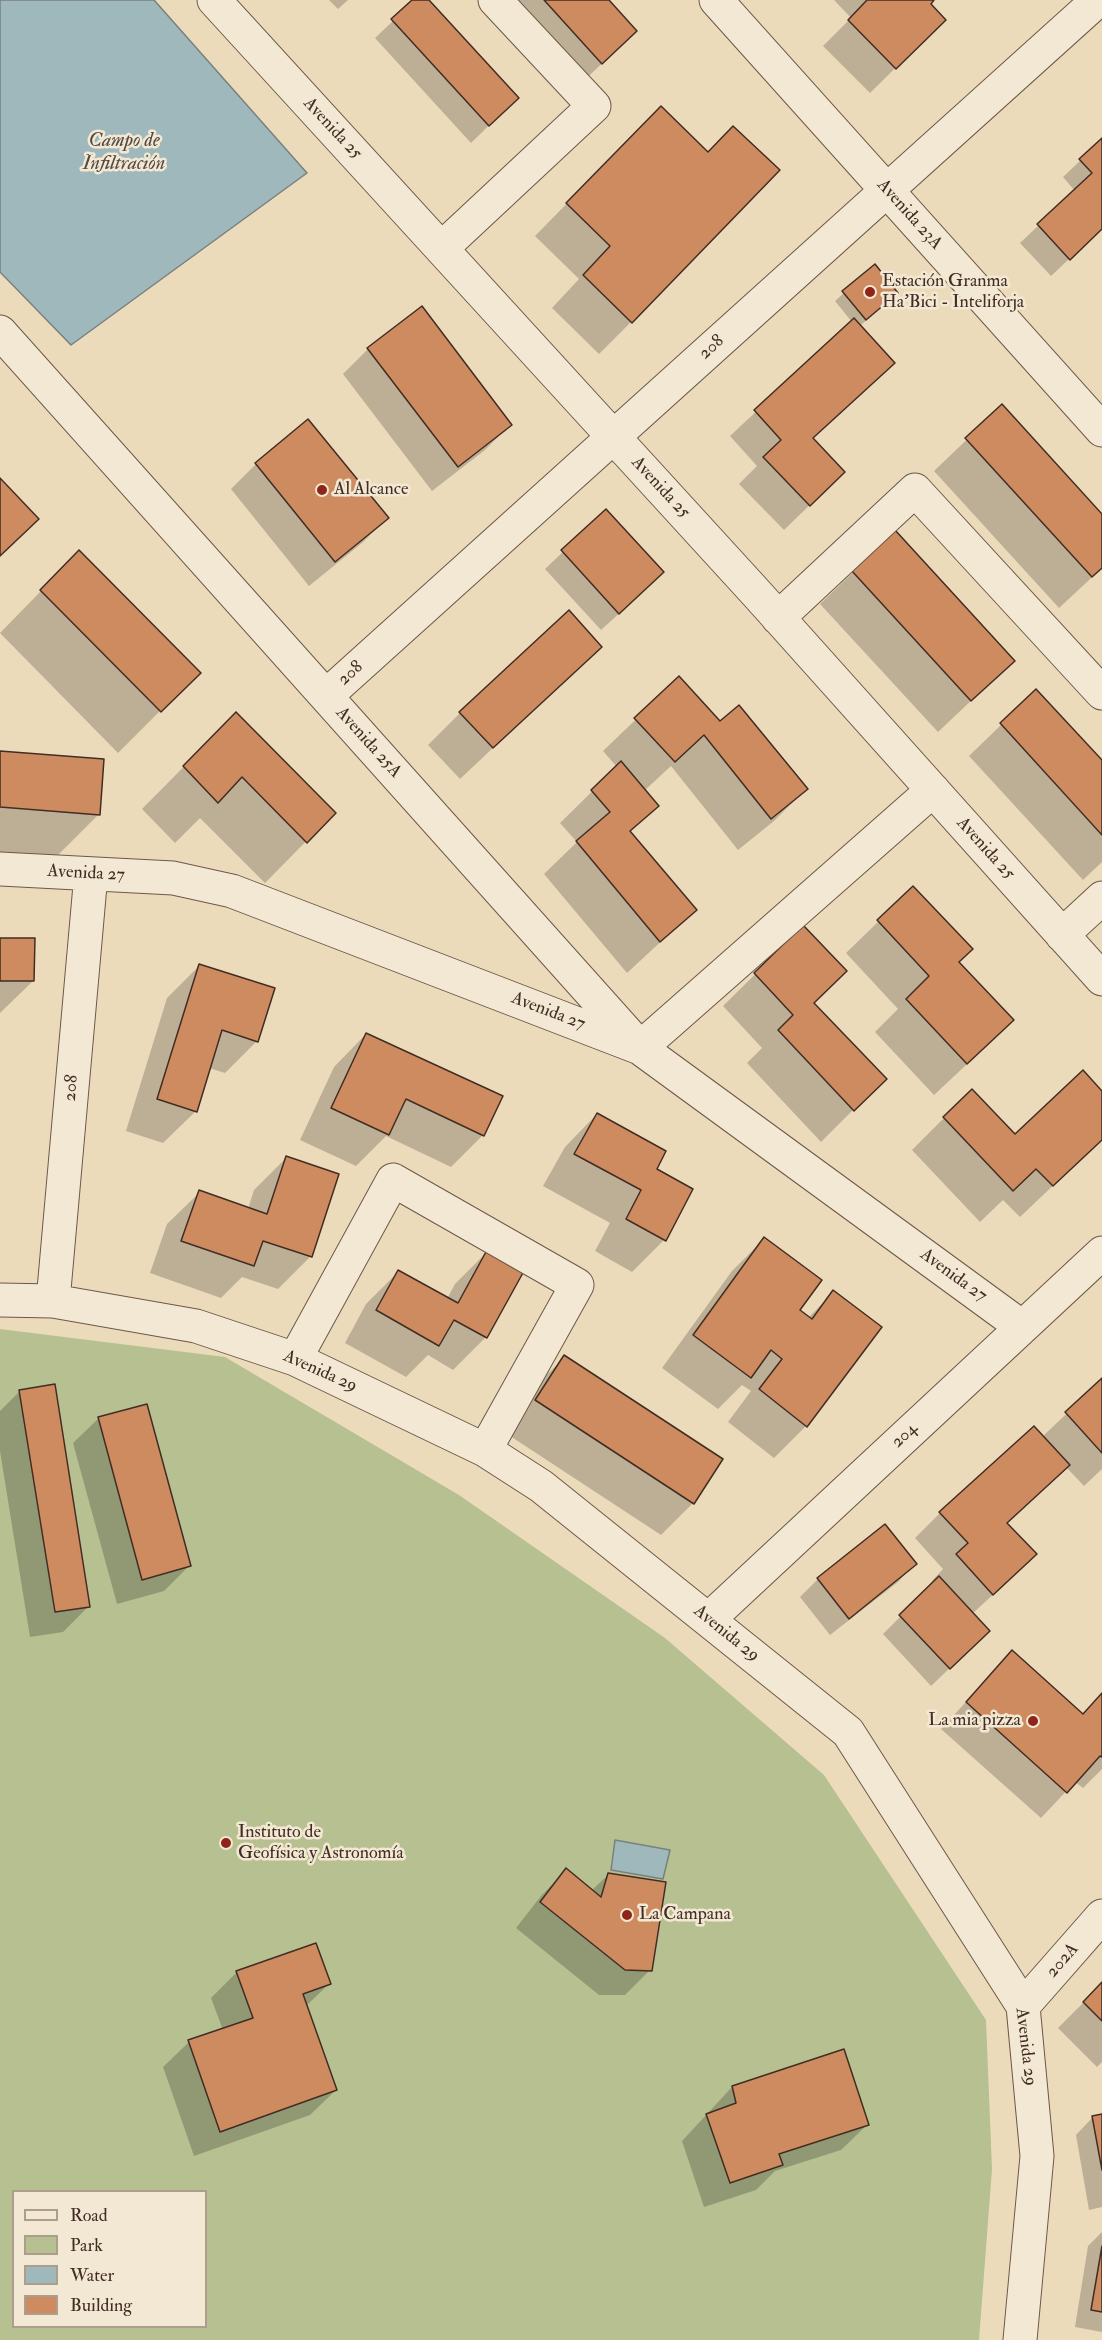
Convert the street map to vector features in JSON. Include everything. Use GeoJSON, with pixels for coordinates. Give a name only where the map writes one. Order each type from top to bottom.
{"type":"FeatureCollection","features":[{"type":"Feature","properties":{"kind":"street","name":"Avenida 25"},"geometry":{"type":"LineString","coordinates":[[214,0],[778,618],[1102,979]]}},
{"type":"Feature","properties":{"kind":"street"},"geometry":{"type":"LineString","coordinates":[[442,248],[594,106],[495,0]]}},
{"type":"Feature","properties":{"kind":"street","name":"Avenida 23A"},"geometry":{"type":"LineString","coordinates":[[716,0],[1102,430]]}},
{"type":"Feature","properties":{"kind":"street","name":"208"},"geometry":{"type":"LineString","coordinates":[[326,696],[1098,0]]}},
{"type":"Feature","properties":{"kind":"street","name":"Avenida 25A"},"geometry":{"type":"LineString","coordinates":[[0,332],[640,1048]]}},
{"type":"Feature","properties":{"kind":"street"},"geometry":{"type":"LineString","coordinates":[[778,618],[915,490],[1102,693]]}},
{"type":"Feature","properties":{"kind":"street"},"geometry":{"type":"LineString","coordinates":[[640,1048],[933,790]]}},
{"type":"Feature","properties":{"kind":"street","name":"Avenida 27"},"geometry":{"type":"LineString","coordinates":[[0,869],[173,878],[232,891],[640,1048],[1022,1327]]}},
{"type":"Feature","properties":{"kind":"street","name":"208"},"geometry":{"type":"LineString","coordinates":[[53,1301],[91,874]]}},
{"type":"Feature","properties":{"kind":"street"},"geometry":{"type":"LineString","coordinates":[[1062,935],[1102,898]]}},
{"type":"Feature","properties":{"kind":"street"},"geometry":{"type":"LineString","coordinates":[[295,1359],[393,1180],[577,1285],[485,1450]]}},
{"type":"Feature","properties":{"kind":"street","name":"204"},"geometry":{"type":"LineString","coordinates":[[709,1619],[1102,1253]]}},
{"type":"Feature","properties":{"kind":"street","name":"Avenida 29"},"geometry":{"type":"LineString","coordinates":[[0,1300],[53,1301],[196,1326],[295,1359],[485,1450],[541,1486],[848,1732],[1023,2006],[1037,2156],[1020,2340]]}},
{"type":"Feature","properties":{"kind":"street","name":"202A"},"geometry":{"type":"LineString","coordinates":[[1023,2006],[1102,1916]]}},
{"type":"Feature","properties":{"kind":"green space"},"geometry":{"type":"Polygon","coordinates":[[[0,1329],[225,1357],[459,1495],[665,1638],[824,1775],[986,2020],[992,2169],[979,2340],[0,2340],[0,1329]]]}},
{"type":"Feature","properties":{"kind":"water","name":"Campo de Infiltración"},"geometry":{"type":"Polygon","coordinates":[[[0,0],[154,0],[307,173],[71,345],[0,272],[0,0]]]}},
{"type":"Feature","properties":{"kind":"water"},"geometry":{"type":"Polygon","coordinates":[[[615,1840],[670,1850],[663,1879],[611,1870],[615,1840]]]}},
{"type":"Feature","properties":{"kind":"building"},"geometry":{"type":"Polygon","coordinates":[[[412,0],[429,0],[519,98],[489,126],[391,19],[412,0]]]}},
{"type":"Feature","properties":{"kind":"building"},"geometry":{"type":"Polygon","coordinates":[[[544,0],[609,0],[637,31],[602,64],[544,0]]]}},
{"type":"Feature","properties":{"kind":"building"},"geometry":{"type":"Polygon","coordinates":[[[867,0],[934,0],[931,4],[946,20],[896,69],[848,20],[867,0]]]}},
{"type":"Feature","properties":{"kind":"building"},"geometry":{"type":"Polygon","coordinates":[[[661,106],[708,152],[733,126],[780,170],[632,323],[583,275],[610,246],[566,203],[661,106]]]}},
{"type":"Feature","properties":{"kind":"building"},"geometry":{"type":"Polygon","coordinates":[[[1102,138],[1102,229],[1070,260],[1037,224],[1092,173],[1079,159],[1102,138]]]}},
{"type":"Feature","properties":{"kind":"building","name":"Estación Granma Ha'Bici - Inteliforja"},"geometry":{"type":"Polygon","coordinates":[[[875,264],[898,293],[866,320],[842,291],[875,264]]]}},
{"type":"Feature","properties":{"kind":"building"},"geometry":{"type":"Polygon","coordinates":[[[422,306],[512,425],[458,467],[367,348],[422,306]]]}},
{"type":"Feature","properties":{"kind":"building"},"geometry":{"type":"Polygon","coordinates":[[[854,318],[895,363],[813,438],[845,472],[810,506],[763,457],[781,440],[754,410],[854,318]]]}},
{"type":"Feature","properties":{"kind":"building"},"geometry":{"type":"Polygon","coordinates":[[[1002,404],[1102,514],[1102,568],[1092,577],[965,438],[1002,404]]]}},
{"type":"Feature","properties":{"kind":"building","name":"Al Alcance"},"geometry":{"type":"Polygon","coordinates":[[[308,419],[389,518],[335,562],[255,463],[308,419]]]}},
{"type":"Feature","properties":{"kind":"building"},"geometry":{"type":"Polygon","coordinates":[[[0,478],[39,519],[0,556],[0,478]]]}},
{"type":"Feature","properties":{"kind":"building"},"geometry":{"type":"Polygon","coordinates":[[[606,509],[664,572],[619,614],[561,550],[606,509]]]}},
{"type":"Feature","properties":{"kind":"building"},"geometry":{"type":"Polygon","coordinates":[[[895,530],[1015,661],[971,701],[851,570],[895,530]]]}},
{"type":"Feature","properties":{"kind":"building"},"geometry":{"type":"Polygon","coordinates":[[[79,550],[201,673],[161,712],[40,590],[79,550]]]}},
{"type":"Feature","properties":{"kind":"building"},"geometry":{"type":"Polygon","coordinates":[[[569,610],[602,647],[493,748],[459,712],[569,610]]]}},
{"type":"Feature","properties":{"kind":"building"},"geometry":{"type":"Polygon","coordinates":[[[679,676],[720,721],[739,705],[808,789],[771,819],[704,735],[675,762],[634,718],[679,676]]]}},
{"type":"Feature","properties":{"kind":"building"},"geometry":{"type":"Polygon","coordinates":[[[1036,689],[1102,760],[1102,835],[1000,723],[1036,689]]]}},
{"type":"Feature","properties":{"kind":"building"},"geometry":{"type":"Polygon","coordinates":[[[236,712],[336,813],[307,843],[242,777],[218,803],[183,766],[236,712]]]}},
{"type":"Feature","properties":{"kind":"building"},"geometry":{"type":"Polygon","coordinates":[[[0,751],[104,759],[100,815],[0,807],[0,751]]]}},
{"type":"Feature","properties":{"kind":"building"},"geometry":{"type":"Polygon","coordinates":[[[621,761],[659,806],[630,831],[697,910],[660,942],[576,841],[610,812],[591,790],[621,761]]]}},
{"type":"Feature","properties":{"kind":"building"},"geometry":{"type":"Polygon","coordinates":[[[913,886],[973,949],[959,962],[1014,1020],[967,1064],[906,999],[929,976],[877,920],[913,886]]]}},
{"type":"Feature","properties":{"kind":"building"},"geometry":{"type":"Polygon","coordinates":[[[803,925],[847,971],[814,1003],[887,1079],[854,1111],[778,1030],[793,1015],[754,973],[803,925]]]}},
{"type":"Feature","properties":{"kind":"building"},"geometry":{"type":"Polygon","coordinates":[[[0,938],[35,938],[34,981],[0,981],[0,938]]]}},
{"type":"Feature","properties":{"kind":"building"},"geometry":{"type":"Polygon","coordinates":[[[199,964],[275,988],[258,1042],[222,1030],[197,1112],[157,1099],[199,964]]]}},
{"type":"Feature","properties":{"kind":"building"},"geometry":{"type":"Polygon","coordinates":[[[366,1033],[503,1096],[484,1136],[406,1099],[389,1135],[331,1108],[366,1033]]]}},
{"type":"Feature","properties":{"kind":"building"},"geometry":{"type":"Polygon","coordinates":[[[1083,1070],[1102,1091],[1102,1140],[1053,1186],[1036,1169],[1013,1191],[943,1117],[972,1089],[1015,1134],[1083,1070]]]}},
{"type":"Feature","properties":{"kind":"building"},"geometry":{"type":"Polygon","coordinates":[[[597,1113],[666,1151],[657,1169],[693,1189],[666,1241],[626,1219],[641,1190],[574,1154],[597,1113]]]}},
{"type":"Feature","properties":{"kind":"building"},"geometry":{"type":"Polygon","coordinates":[[[286,1156],[339,1174],[312,1257],[263,1241],[254,1266],[181,1241],[199,1190],[267,1214],[286,1156]]]}},
{"type":"Feature","properties":{"kind":"building"},"geometry":{"type":"Polygon","coordinates":[[[764,1237],[822,1280],[800,1310],[812,1319],[833,1290],[882,1327],[807,1427],[759,1389],[782,1359],[771,1350],[751,1378],[693,1335],[764,1237]]]}},
{"type":"Feature","properties":{"kind":"building"},"geometry":{"type":"Polygon","coordinates":[[[487,1250],[524,1271],[487,1338],[454,1320],[439,1346],[376,1310],[398,1270],[458,1303],[487,1250]]]}},
{"type":"Feature","properties":{"kind":"building"},"geometry":{"type":"Polygon","coordinates":[[[564,1355],[723,1459],[694,1504],[535,1400],[564,1355]]]}},
{"type":"Feature","properties":{"kind":"building"},"geometry":{"type":"Polygon","coordinates":[[[1102,1378],[1102,1453],[1065,1412],[1102,1378]]]}},
{"type":"Feature","properties":{"kind":"building"},"geometry":{"type":"Polygon","coordinates":[[[55,1384],[90,1607],[55,1612],[19,1390],[55,1384]]]}},
{"type":"Feature","properties":{"kind":"building"},"geometry":{"type":"Polygon","coordinates":[[[147,1404],[191,1566],[142,1580],[98,1417],[147,1404]]]}},
{"type":"Feature","properties":{"kind":"building"},"geometry":{"type":"Polygon","coordinates":[[[1034,1426],[1070,1465],[1007,1523],[1037,1554],[993,1595],[956,1554],[968,1543],[939,1512],[1034,1426]]]}},
{"type":"Feature","properties":{"kind":"building"},"geometry":{"type":"Polygon","coordinates":[[[885,1524],[917,1564],[849,1619],[817,1578],[885,1524]]]}},
{"type":"Feature","properties":{"kind":"building"},"geometry":{"type":"Polygon","coordinates":[[[939,1576],[990,1631],[950,1669],[899,1615],[939,1576]]]}},
{"type":"Feature","properties":{"kind":"building"},"geometry":{"type":"Polygon","coordinates":[[[1012,1650],[1083,1714],[1102,1693],[1102,1757],[1100,1756],[1067,1793],[966,1702],[1012,1650]]]}},
{"type":"Feature","properties":{"kind":"building"},"geometry":{"type":"Polygon","coordinates":[[[566,1868],[601,1897],[608,1873],[666,1882],[652,1971],[625,1970],[540,1902],[566,1868]]]}},
{"type":"Feature","properties":{"kind":"building"},"geometry":{"type":"Polygon","coordinates":[[[316,1943],[331,1984],[303,1994],[337,2090],[220,2132],[188,2040],[253,2018],[236,1971],[316,1943]]]}},
{"type":"Feature","properties":{"kind":"building"},"geometry":{"type":"Polygon","coordinates":[[[1102,1982],[1102,2021],[1083,2002],[1102,1982]]]}},
{"type":"Feature","properties":{"kind":"building"},"geometry":{"type":"Polygon","coordinates":[[[844,2049],[869,2125],[779,2154],[783,2165],[730,2183],[706,2114],[736,2103],[732,2086],[844,2049]]]}},
{"type":"Feature","properties":{"kind":"building"},"geometry":{"type":"Polygon","coordinates":[[[1102,2114],[1102,2170],[1092,2116],[1102,2114]]]}},
{"type":"Feature","properties":{"kind":"building"},"geometry":{"type":"Polygon","coordinates":[[[1102,2246],[1102,2312],[1091,2310],[1102,2246]]]}},
{"type":"Feature","properties":{"kind":"place","name":"Estación Granma Ha'Bici - Inteliforja"},"geometry":{"type":"Point","coordinates":[870,292]}},
{"type":"Feature","properties":{"kind":"place","name":"Al Alcance"},"geometry":{"type":"Point","coordinates":[322,490]}},
{"type":"Feature","properties":{"kind":"place","name":"La mia pizza"},"geometry":{"type":"Point","coordinates":[1033,1721]}},
{"type":"Feature","properties":{"kind":"place","name":"Instituto de Geofísica y Astronomía"},"geometry":{"type":"Point","coordinates":[226,1843]}},
{"type":"Feature","properties":{"kind":"place","name":"La Campana"},"geometry":{"type":"Point","coordinates":[627,1915]}}]}
